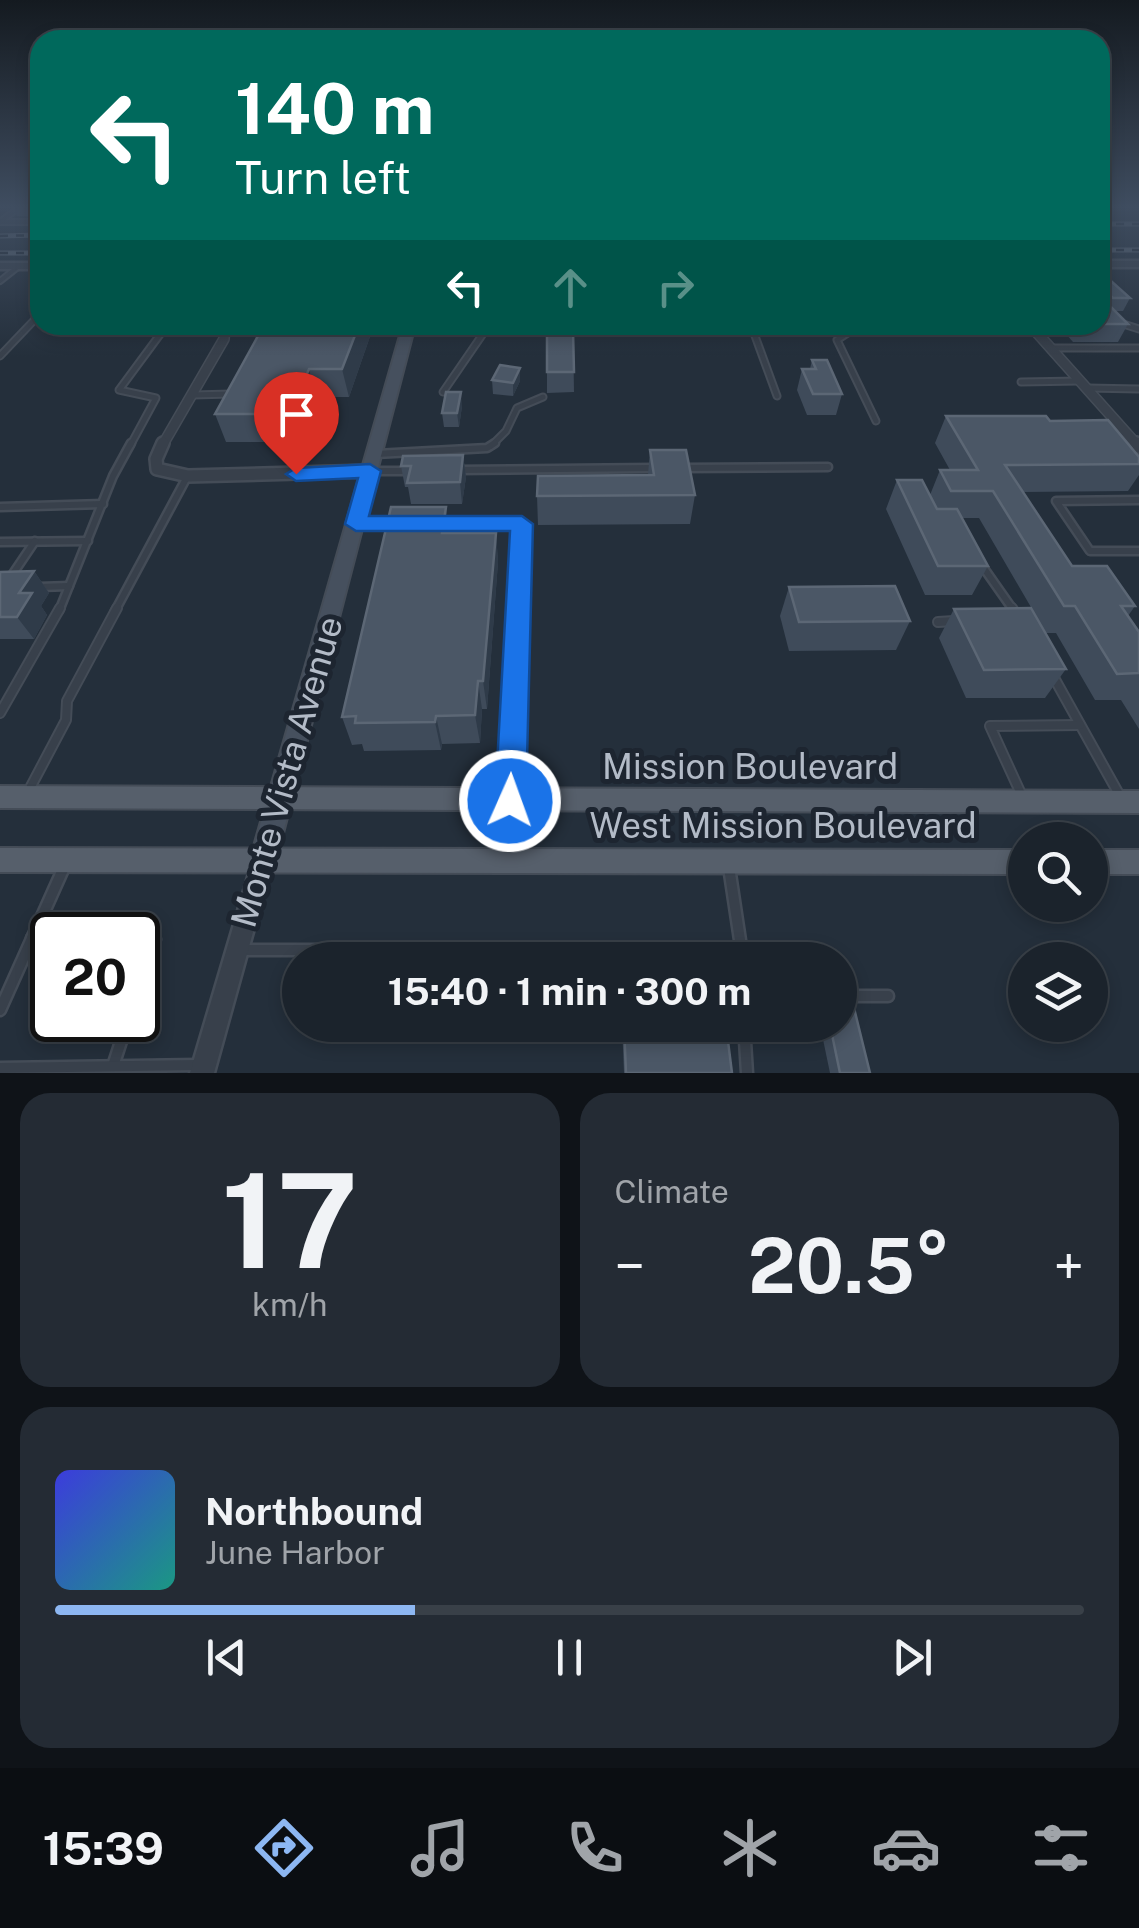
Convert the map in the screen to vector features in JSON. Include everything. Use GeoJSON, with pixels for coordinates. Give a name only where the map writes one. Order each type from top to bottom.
{"type":"FeatureCollection","features":[{"type":"Feature","properties":{"kind":"main road","name":"Monte Vista Avenue"},"geometry":{"type":"LineString","coordinates":[[263,860],[406,335]]}},
{"type":"Feature","properties":{"kind":"main road","name":"Mission Boulevard"},"geometry":{"type":"LineString","coordinates":[[0,797],[1131,802]]}},
{"type":"Feature","properties":{"kind":"main road","name":"West Mission Boulevard"},"geometry":{"type":"LineString","coordinates":[[0,860],[1008,862]]}},
{"type":"Feature","properties":{"kind":"main road"},"geometry":{"type":"LineString","coordinates":[[1108,862],[1139,862]]}},
{"type":"Feature","properties":{"kind":"street"},"geometry":{"type":"LineString","coordinates":[[1110,264],[1139,264]]}},
{"type":"Feature","properties":{"kind":"street"},"geometry":{"type":"LineString","coordinates":[[3,268],[30,266]]}},
{"type":"Feature","properties":{"kind":"street"},"geometry":{"type":"LineString","coordinates":[[225,335],[156,459],[157,468],[188,476],[372,463]]}},
{"type":"Feature","properties":{"kind":"street"},"geometry":{"type":"LineString","coordinates":[[1039,335],[1139,448]]}},
{"type":"Feature","properties":{"kind":"street","name":"Monte Vista Avenue"},"geometry":{"type":"LineString","coordinates":[[203,1069],[263,860]]}},
{"type":"Feature","properties":{"kind":"lane"},"geometry":{"type":"LineString","coordinates":[[0,280],[20,266]]}},
{"type":"Feature","properties":{"kind":"lane"},"geometry":{"type":"LineString","coordinates":[[1110,320],[1126,328],[1139,328]]}},
{"type":"Feature","properties":{"kind":"lane"},"geometry":{"type":"LineString","coordinates":[[0,356],[30,324]]}},
{"type":"Feature","properties":{"kind":"lane"},"geometry":{"type":"LineString","coordinates":[[0,712],[56,617],[113,476],[156,398],[119,390],[160,335]]}},
{"type":"Feature","properties":{"kind":"lane"},"geometry":{"type":"LineString","coordinates":[[443,392],[482,335]]}},
{"type":"Feature","properties":{"kind":"lane"},"geometry":{"type":"LineString","coordinates":[[756,335],[777,396]]}},
{"type":"Feature","properties":{"kind":"lane"},"geometry":{"type":"LineString","coordinates":[[848,335],[837,340],[876,421]]}},
{"type":"Feature","properties":{"kind":"lane"},"geometry":{"type":"LineString","coordinates":[[1051,348],[1139,348]]}},
{"type":"Feature","properties":{"kind":"lane"},"geometry":{"type":"LineString","coordinates":[[1021,382],[1139,389]]}},
{"type":"Feature","properties":{"kind":"lane"},"geometry":{"type":"LineString","coordinates":[[193,395],[231,394]]}},
{"type":"Feature","properties":{"kind":"lane"},"geometry":{"type":"LineString","coordinates":[[372,463],[487,448],[505,434],[516,408],[543,397]]}},
{"type":"Feature","properties":{"kind":"lane"},"geometry":{"type":"LineString","coordinates":[[372,463],[428,470]]}},
{"type":"Feature","properties":{"kind":"lane"},"geometry":{"type":"LineString","coordinates":[[674,468],[828,467]]}},
{"type":"Feature","properties":{"kind":"lane"},"geometry":{"type":"LineString","coordinates":[[446,470],[655,468]]}},
{"type":"Feature","properties":{"kind":"lane"},"geometry":{"type":"LineString","coordinates":[[26,797],[66,720],[68,701],[188,476]]}},
{"type":"Feature","properties":{"kind":"lane"},"geometry":{"type":"LineString","coordinates":[[1139,500],[1056,501],[1090,552],[1139,551]]}},
{"type":"Feature","properties":{"kind":"lane"},"geometry":{"type":"LineString","coordinates":[[0,507],[103,504]]}},
{"type":"Feature","properties":{"kind":"lane"},"geometry":{"type":"LineString","coordinates":[[356,524],[413,524]]}},
{"type":"Feature","properties":{"kind":"lane"},"geometry":{"type":"LineString","coordinates":[[431,524],[522,524],[510,801]]}},
{"type":"Feature","properties":{"kind":"lane"},"geometry":{"type":"LineString","coordinates":[[0,542],[88,541]]}},
{"type":"Feature","properties":{"kind":"lane"},"geometry":{"type":"LineString","coordinates":[[20,587],[4,587],[35,542]]}},
{"type":"Feature","properties":{"kind":"lane"},"geometry":{"type":"LineString","coordinates":[[977,558],[1020,620],[1004,620]]}},
{"type":"Feature","properties":{"kind":"lane"},"geometry":{"type":"LineString","coordinates":[[37,586],[70,586]]}},
{"type":"Feature","properties":{"kind":"lane"},"geometry":{"type":"LineString","coordinates":[[938,622],[971,621]]}},
{"type":"Feature","properties":{"kind":"lane"},"geometry":{"type":"LineString","coordinates":[[1046,665],[1131,802]]}},
{"type":"Feature","properties":{"kind":"lane"},"geometry":{"type":"LineString","coordinates":[[1024,802],[990,726],[1080,725]]}},
{"type":"Feature","properties":{"kind":"lane"},"geometry":{"type":"LineString","coordinates":[[44,912],[67,860]]}},
{"type":"Feature","properties":{"kind":"lane"},"geometry":{"type":"LineString","coordinates":[[728,861],[740,942]]}},
{"type":"Feature","properties":{"kind":"lane"},"geometry":{"type":"LineString","coordinates":[[0,1010],[30,942]]}},
{"type":"Feature","properties":{"kind":"lane"},"geometry":{"type":"LineString","coordinates":[[237,950],[282,950]]}},
{"type":"Feature","properties":{"kind":"lane"},"geometry":{"type":"LineString","coordinates":[[857,996],[888,996]]}},
{"type":"Feature","properties":{"kind":"lane"},"geometry":{"type":"LineString","coordinates":[[113,1066],[121,1042]]}},
{"type":"Feature","properties":{"kind":"lane"},"geometry":{"type":"LineString","coordinates":[[745,1042],[747,1073]]}},
{"type":"Feature","properties":{"kind":"lane"},"geometry":{"type":"LineString","coordinates":[[0,1068],[203,1069]]}},
{"type":"Feature","properties":{"kind":"building"},"geometry":{"type":"Polygon","coordinates":[[[1110,281],[1130,298],[1110,295],[1110,281]]]}},
{"type":"Feature","properties":{"kind":"building"},"geometry":{"type":"Polygon","coordinates":[[[1110,307],[1111,307],[1128,324],[1110,324],[1110,307]]]}},
{"type":"Feature","properties":{"kind":"building"},"geometry":{"type":"Polygon","coordinates":[[[258,335],[355,335],[342,369],[309,369],[290,414],[215,414],[258,335]]]}},
{"type":"Feature","properties":{"kind":"building"},"geometry":{"type":"Polygon","coordinates":[[[547,335],[573,335],[574,372],[547,372],[547,335]]]}},
{"type":"Feature","properties":{"kind":"building"},"geometry":{"type":"Polygon","coordinates":[[[812,360],[827,360],[842,394],[813,394],[802,369],[816,369],[812,360]]]}},
{"type":"Feature","properties":{"kind":"building"},"geometry":{"type":"Polygon","coordinates":[[[500,365],[520,368],[513,383],[492,380],[500,365]]]}},
{"type":"Feature","properties":{"kind":"building"},"geometry":{"type":"Polygon","coordinates":[[[446,392],[461,392],[457,413],[442,413],[446,392]]]}},
{"type":"Feature","properties":{"kind":"building"},"geometry":{"type":"Polygon","coordinates":[[[946,416],[1108,420],[1139,457],[1139,464],[1005,465],[1072,566],[1107,566],[1135,606],[1121,606],[1139,632],[1139,673],[1117,674],[1075,606],[1064,606],[993,491],[951,491],[940,470],[978,470],[946,416]]]}},
{"type":"Feature","properties":{"kind":"building"},"geometry":{"type":"Polygon","coordinates":[[[650,450],[686,450],[695,495],[537,496],[538,476],[654,475],[650,450]]]}},
{"type":"Feature","properties":{"kind":"building"},"geometry":{"type":"Polygon","coordinates":[[[463,455],[460,482],[407,483],[411,466],[401,466],[403,456],[463,455]]]}},
{"type":"Feature","properties":{"kind":"building"},"geometry":{"type":"Polygon","coordinates":[[[897,480],[922,480],[937,509],[957,509],[988,566],[938,566],[897,480]]]}},
{"type":"Feature","properties":{"kind":"building"},"geometry":{"type":"Polygon","coordinates":[[[391,507],[446,507],[442,533],[496,533],[483,681],[478,681],[475,715],[436,716],[435,722],[355,723],[356,716],[342,717],[391,507]]]}},
{"type":"Feature","properties":{"kind":"building"},"geometry":{"type":"Polygon","coordinates":[[[34,571],[19,593],[32,593],[17,617],[0,617],[0,572],[34,571]]]}},
{"type":"Feature","properties":{"kind":"building"},"geometry":{"type":"Polygon","coordinates":[[[895,586],[910,621],[799,622],[789,587],[895,586]]]}},
{"type":"Feature","properties":{"kind":"building"},"geometry":{"type":"Polygon","coordinates":[[[1031,608],[1066,669],[984,670],[954,609],[1031,608]]]}},
{"type":"Feature","properties":{"kind":"building"},"geometry":{"type":"Polygon","coordinates":[[[857,1020],[870,1073],[840,1073],[834,1042],[857,1042],[857,1020]]]}},
{"type":"Feature","properties":{"kind":"building"},"geometry":{"type":"Polygon","coordinates":[[[625,1042],[728,1042],[732,1073],[626,1073],[625,1042]]]}},
{"type":"Feature","properties":{"kind":"route"},"geometry":{"type":"LineString","coordinates":[[296,474],[370,471],[356,524],[522,524],[510,801]]}}]}
